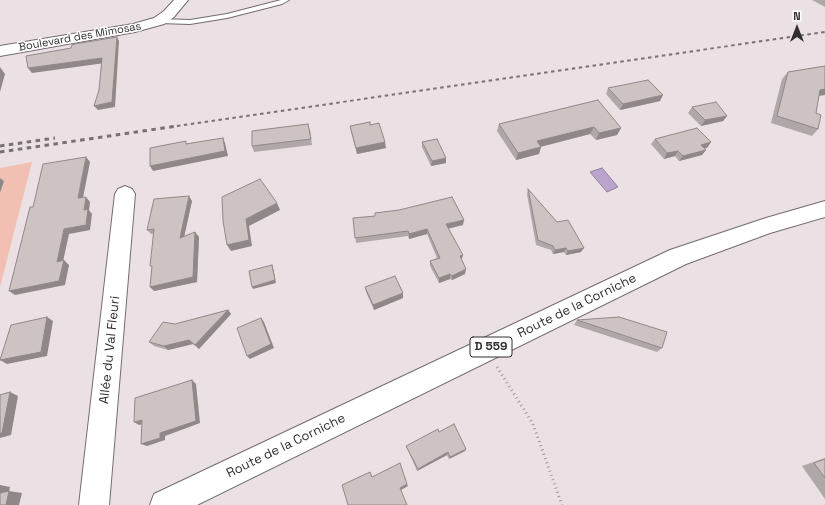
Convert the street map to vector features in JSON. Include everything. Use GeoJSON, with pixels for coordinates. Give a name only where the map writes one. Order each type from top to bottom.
{"type":"FeatureCollection","features":[{"type":"Feature","properties":{"kind":"main road"},"geometry":{"type":"LineString","coordinates":[[159,21],[169,14],[181,0]]}},
{"type":"Feature","properties":{"kind":"main road","name":"Boulevard des Mimosas"},"geometry":{"type":"LineString","coordinates":[[0,51],[111,33],[159,21]]}},
{"type":"Feature","properties":{"kind":"main road","name":"Allée du Val Fleuri"},"geometry":{"type":"LineString","coordinates":[[94,505],[125,194]]}},
{"type":"Feature","properties":{"kind":"main road","name":"Route de la Corniche"},"geometry":{"type":"LineString","coordinates":[[164,505],[678,257],[766,226],[825,209]]}},
{"type":"Feature","properties":{"kind":"lane"},"geometry":{"type":"LineString","coordinates":[[159,21],[190,22],[227,16],[280,3],[286,0]]}},
{"type":"Feature","properties":{"kind":"path"},"geometry":{"type":"LineString","coordinates":[[486,349],[533,424],[562,505]]}},
{"type":"Feature","properties":{"kind":"shaded area"},"geometry":{"type":"Polygon","coordinates":[[[32,162],[0,287],[0,168],[32,162]]]}},
{"type":"Feature","properties":{"kind":"shaded area"},"geometry":{"type":"Polygon","coordinates":[[[602,168],[618,187],[607,192],[590,172],[602,168]]]}},
{"type":"Feature","properties":{"kind":"building"},"geometry":{"type":"Polygon","coordinates":[[[117,37],[112,102],[94,106],[99,90],[102,58],[28,68],[26,56],[71,48],[72,45],[75,44],[117,37]]]}},
{"type":"Feature","properties":{"kind":"building"},"geometry":{"type":"Polygon","coordinates":[[[825,66],[825,89],[820,90],[816,113],[821,115],[818,129],[777,116],[788,72],[825,66]]]}},
{"type":"Feature","properties":{"kind":"building"},"geometry":{"type":"Polygon","coordinates":[[[648,80],[663,95],[623,104],[608,88],[648,80]]]}},
{"type":"Feature","properties":{"kind":"building"},"geometry":{"type":"Polygon","coordinates":[[[598,100],[621,128],[599,133],[594,127],[537,141],[541,147],[518,153],[499,124],[598,100]]]}},
{"type":"Feature","properties":{"kind":"building"},"geometry":{"type":"Polygon","coordinates":[[[716,102],[727,116],[705,120],[692,107],[716,102]]]}},
{"type":"Feature","properties":{"kind":"building"},"geometry":{"type":"Polygon","coordinates":[[[370,122],[370,125],[379,123],[385,142],[356,148],[350,126],[370,122]]]}},
{"type":"Feature","properties":{"kind":"building"},"geometry":{"type":"Polygon","coordinates":[[[308,124],[311,139],[252,146],[252,131],[308,124]]]}},
{"type":"Feature","properties":{"kind":"building"},"geometry":{"type":"Polygon","coordinates":[[[697,128],[711,142],[701,145],[706,150],[683,156],[678,151],[667,153],[655,139],[697,128]]]}},
{"type":"Feature","properties":{"kind":"building"},"geometry":{"type":"Polygon","coordinates":[[[223,138],[225,151],[150,166],[150,148],[186,141],[186,144],[223,138]]]}},
{"type":"Feature","properties":{"kind":"building"},"geometry":{"type":"Polygon","coordinates":[[[437,139],[446,158],[432,161],[422,142],[437,139]]]}},
{"type":"Feature","properties":{"kind":"building"},"geometry":{"type":"Polygon","coordinates":[[[86,157],[78,198],[86,197],[84,210],[88,209],[86,225],[64,229],[57,262],[64,260],[59,281],[9,291],[30,207],[33,207],[43,164],[86,157]]]}},
{"type":"Feature","properties":{"kind":"building"},"geometry":{"type":"Polygon","coordinates":[[[260,179],[277,203],[246,219],[249,240],[227,245],[223,221],[222,197],[260,179]]]}},
{"type":"Feature","properties":{"kind":"building"},"geometry":{"type":"Polygon","coordinates":[[[528,189],[557,222],[568,220],[584,248],[568,251],[566,248],[555,250],[553,246],[538,240],[528,189]]]}},
{"type":"Feature","properties":{"kind":"building"},"geometry":{"type":"Polygon","coordinates":[[[189,196],[180,238],[195,232],[193,277],[150,287],[152,266],[150,266],[154,229],[147,230],[154,199],[189,196]]]}},
{"type":"Feature","properties":{"kind":"building"},"geometry":{"type":"Polygon","coordinates":[[[452,197],[464,220],[446,224],[463,255],[460,256],[466,269],[452,276],[450,274],[439,278],[430,261],[440,258],[427,229],[409,234],[408,231],[355,238],[353,218],[375,216],[375,213],[399,210],[452,197]]]}},
{"type":"Feature","properties":{"kind":"building"},"geometry":{"type":"Polygon","coordinates":[[[272,265],[275,280],[252,287],[249,271],[272,265]]]}},
{"type":"Feature","properties":{"kind":"building"},"geometry":{"type":"Polygon","coordinates":[[[395,276],[403,293],[373,305],[365,287],[395,276]]]}},
{"type":"Feature","properties":{"kind":"building"},"geometry":{"type":"Polygon","coordinates":[[[228,310],[195,345],[189,340],[164,346],[149,342],[163,322],[175,324],[228,310]]]}},
{"type":"Feature","properties":{"kind":"building"},"geometry":{"type":"Polygon","coordinates":[[[47,317],[41,352],[0,360],[11,325],[47,317]]]}},
{"type":"Feature","properties":{"kind":"building"},"geometry":{"type":"Polygon","coordinates":[[[619,317],[667,332],[662,348],[577,320],[619,317]]]}},
{"type":"Feature","properties":{"kind":"building"},"geometry":{"type":"Polygon","coordinates":[[[261,318],[271,344],[247,356],[237,328],[261,318]]]}},
{"type":"Feature","properties":{"kind":"building"},"geometry":{"type":"Polygon","coordinates":[[[192,380],[196,421],[160,433],[160,438],[141,444],[142,420],[134,422],[135,398],[192,380]]]}},
{"type":"Feature","properties":{"kind":"building"},"geometry":{"type":"Polygon","coordinates":[[[10,392],[2,433],[0,433],[0,395],[10,392]]]}},
{"type":"Feature","properties":{"kind":"building"},"geometry":{"type":"Polygon","coordinates":[[[454,424],[466,449],[450,457],[448,452],[418,469],[406,446],[438,429],[439,432],[454,424]]]}},
{"type":"Feature","properties":{"kind":"building"},"geometry":{"type":"Polygon","coordinates":[[[825,459],[825,478],[814,463],[825,459]]]}},
{"type":"Feature","properties":{"kind":"building"},"geometry":{"type":"Polygon","coordinates":[[[400,463],[407,484],[400,488],[407,505],[348,505],[342,485],[370,472],[372,477],[400,463]]]}},
{"type":"Feature","properties":{"kind":"building"},"geometry":{"type":"Polygon","coordinates":[[[9,491],[6,505],[0,505],[0,493],[9,491]]]}},
{"type":"Feature","properties":{"kind":"railway"},"geometry":{"type":"LineString","coordinates":[[170,127],[825,32]]}},
{"type":"Feature","properties":{"kind":"railway"},"geometry":{"type":"LineString","coordinates":[[0,152],[177,126]]}},
{"type":"Feature","properties":{"kind":"railway"},"geometry":{"type":"LineString","coordinates":[[0,146],[55,138]]}}]}
